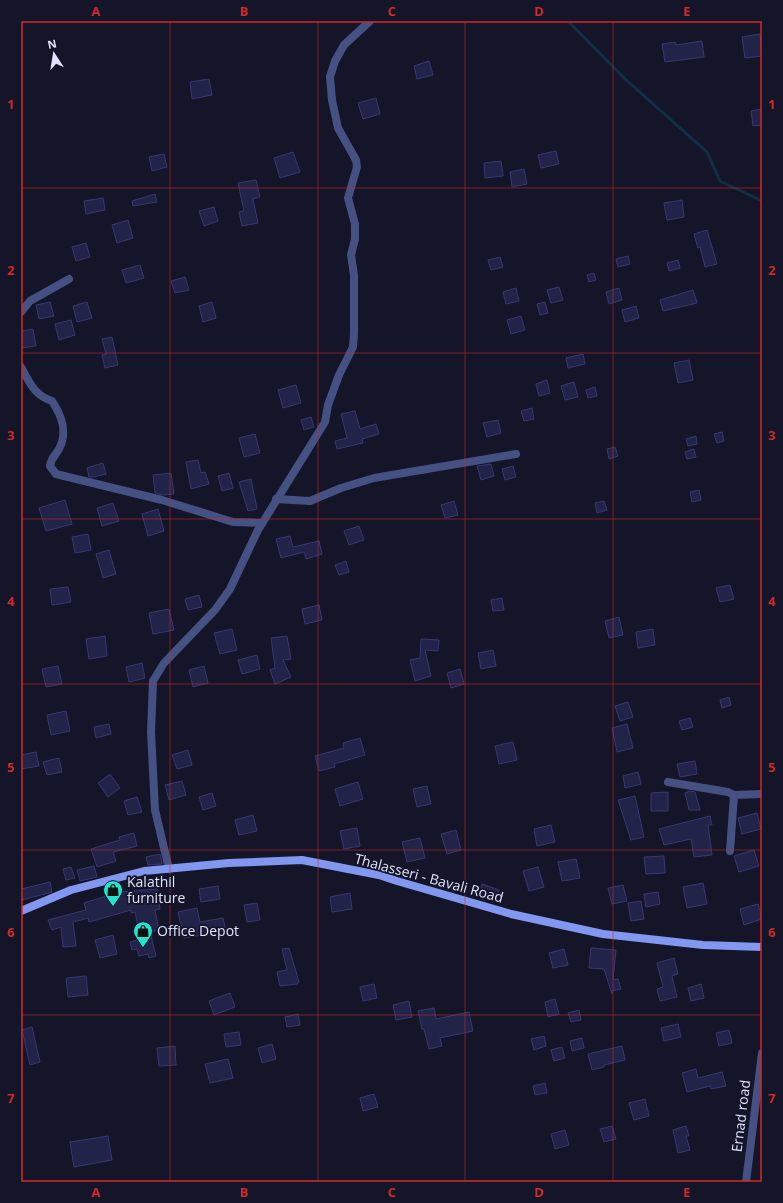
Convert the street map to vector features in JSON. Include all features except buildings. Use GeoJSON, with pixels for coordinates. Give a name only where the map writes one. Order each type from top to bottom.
{"type":"FeatureCollection","features":[{"type":"Feature","properties":{"kind":"main road","name":"Thalasseri - Bavali Road"},"geometry":{"type":"LineString","coordinates":[[21,911],[71,890],[144,871],[229,863],[302,860],[379,874],[511,914],[603,934],[703,945],[762,946]]}},
{"type":"Feature","properties":{"kind":"street"},"geometry":{"type":"LineString","coordinates":[[169,869],[154,810],[151,732],[153,682],[164,663],[215,610],[230,589],[262,523],[325,422],[328,405],[340,374],[353,347],[354,276],[351,255],[355,239],[355,224],[348,198],[357,167],[356,160],[338,128],[330,77],[344,45],[370,21]]}},
{"type":"Feature","properties":{"kind":"street"},"geometry":{"type":"LineString","coordinates":[[21,312],[30,300],[69,280]]}},
{"type":"Feature","properties":{"kind":"street"},"geometry":{"type":"LineString","coordinates":[[21,367],[34,391],[41,398],[52,401],[60,414],[65,431],[59,449],[51,458],[50,466],[56,474],[162,500],[233,522],[262,523]]}},
{"type":"Feature","properties":{"kind":"street"},"geometry":{"type":"LineString","coordinates":[[276,499],[310,501],[341,488],[374,478],[516,454]]}},
{"type":"Feature","properties":{"kind":"street"},"geometry":{"type":"LineString","coordinates":[[668,782],[728,792],[734,795],[762,794]]}},
{"type":"Feature","properties":{"kind":"street"},"geometry":{"type":"LineString","coordinates":[[730,851],[734,795]]}},
{"type":"Feature","properties":{"kind":"street","name":"Ernad road"},"geometry":{"type":"LineString","coordinates":[[746,1182],[762,1053]]}},
{"type":"Feature","properties":{"kind":"waterway"},"geometry":{"type":"LineString","coordinates":[[568,21],[624,78],[707,152],[720,181],[762,201]]}},
{"type":"Feature","properties":{"kind":"place","name":"Kalathil furniture"},"geometry":{"type":"Point","coordinates":[113,907]}},
{"type":"Feature","properties":{"kind":"place","name":"Office Depot"},"geometry":{"type":"Point","coordinates":[143,948]}}]}
